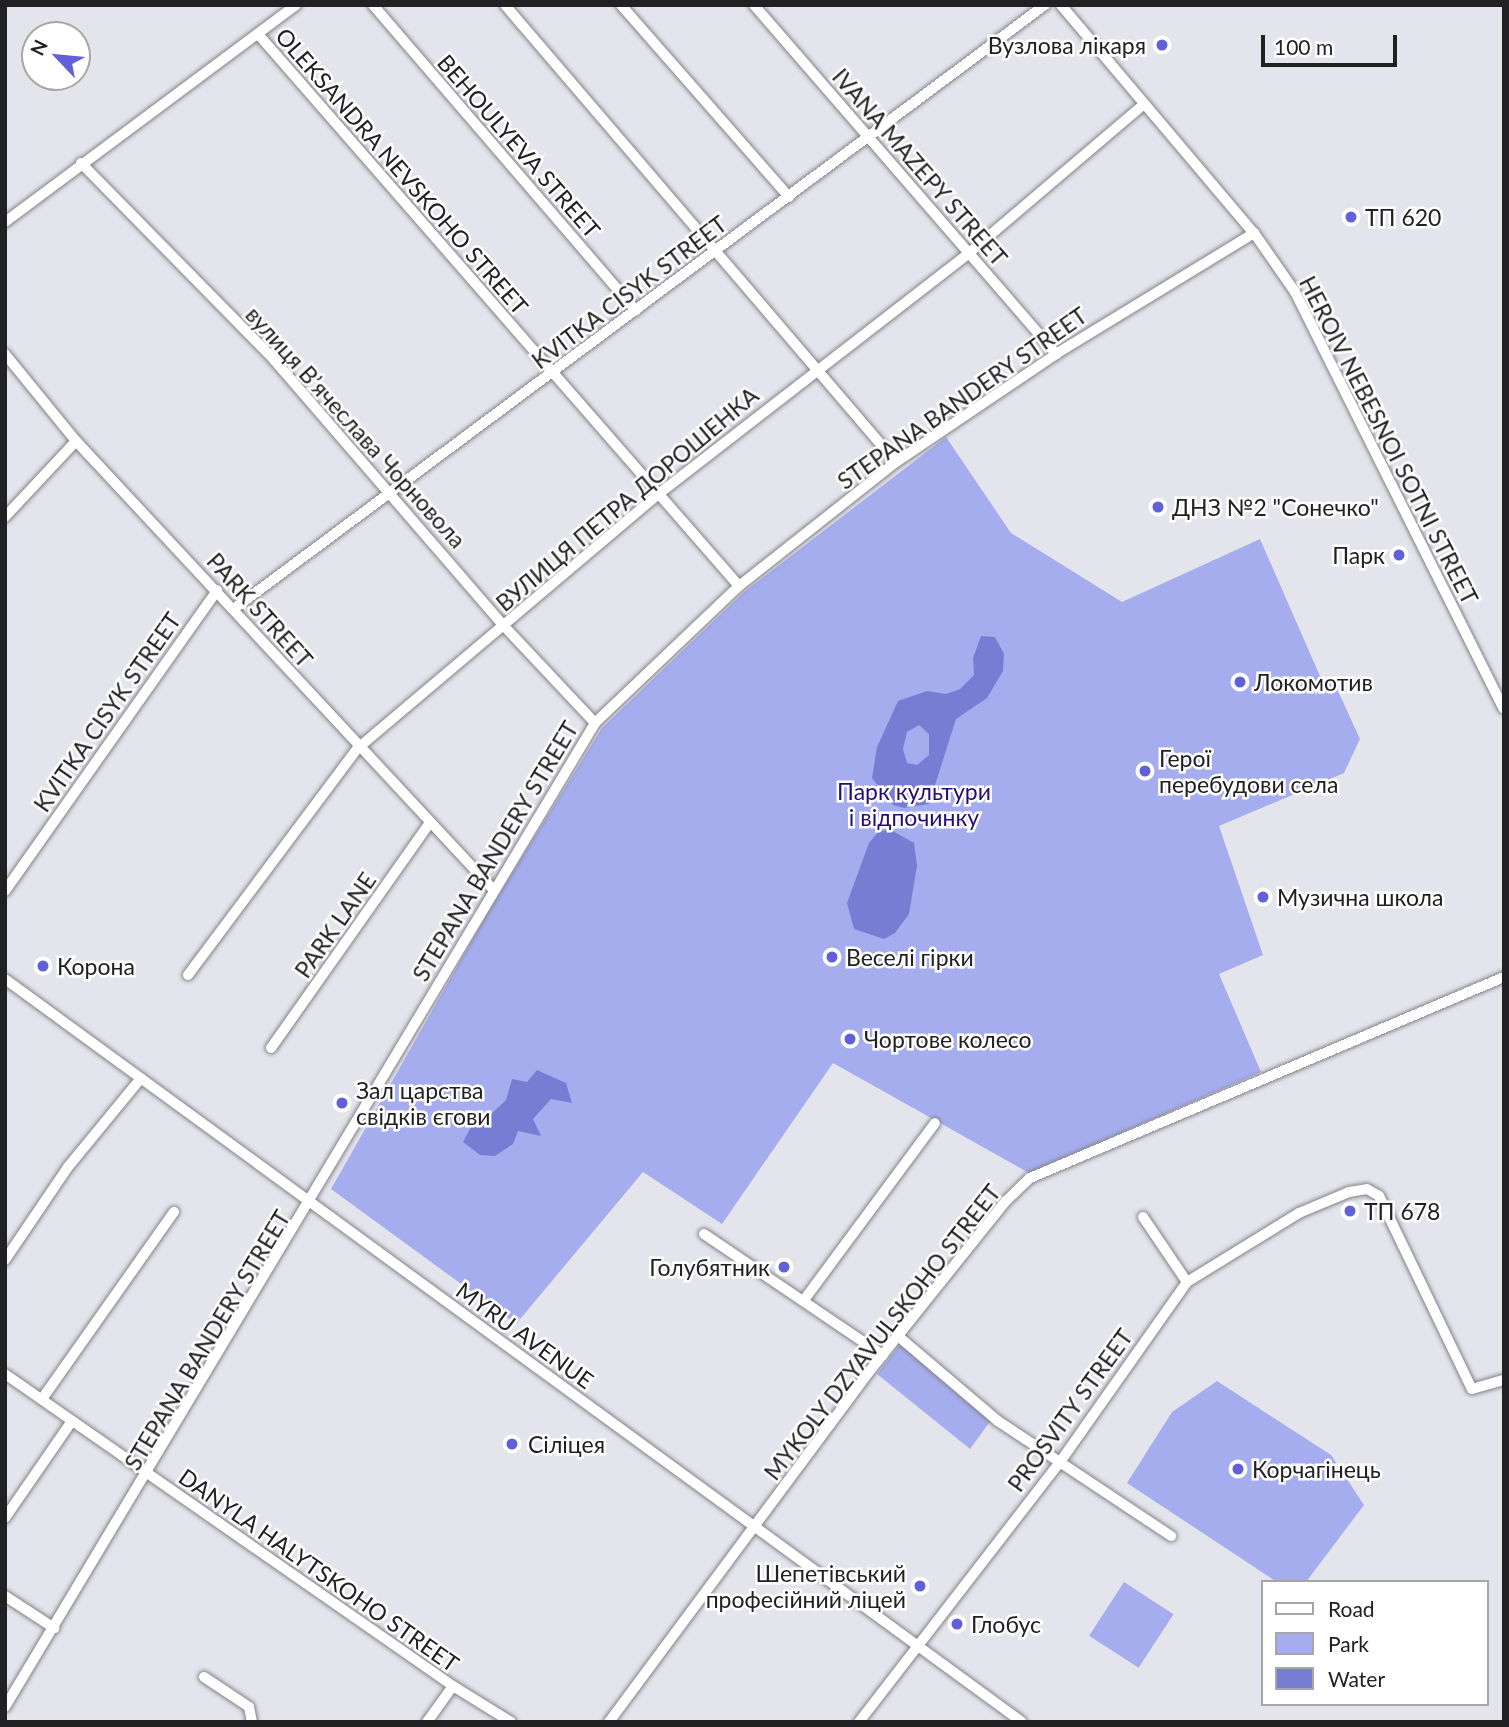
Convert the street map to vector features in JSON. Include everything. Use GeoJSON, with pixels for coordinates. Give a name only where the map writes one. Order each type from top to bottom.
{"type":"FeatureCollection","features":[{"type":"Feature","properties":{"kind":"street"},"geometry":{"type":"LineString","coordinates":[[5,222],[296,5]]}},
{"type":"Feature","properties":{"kind":"street","name":"BEHOULYEVA STREET"},"geometry":{"type":"LineString","coordinates":[[373,5],[636,311]]}},
{"type":"Feature","properties":{"kind":"street"},"geometry":{"type":"LineString","coordinates":[[505,5],[896,462]]}},
{"type":"Feature","properties":{"kind":"street"},"geometry":{"type":"LineString","coordinates":[[621,5],[789,197]]}},
{"type":"Feature","properties":{"kind":"street","name":"IVANA MAZEPY STREET"},"geometry":{"type":"LineString","coordinates":[[754,5],[1056,354]]}},
{"type":"Feature","properties":{"kind":"street","name":"KVITKA CISYK STREET"},"geometry":{"type":"LineString","coordinates":[[235,608],[1045,5]]}},
{"type":"Feature","properties":{"kind":"street","name":"HEROIV NEBESNOI SOTNI STREET"},"geometry":{"type":"LineString","coordinates":[[1064,6],[1143,104],[1254,233],[1295,292],[1348,391],[1504,709]]}},
{"type":"Feature","properties":{"kind":"street","name":"OLEKSANDRA NEVSKOHO STREET"},"geometry":{"type":"LineString","coordinates":[[258,34],[656,496],[739,586]]}},
{"type":"Feature","properties":{"kind":"street","name":"ВУЛИЦЯ ПЕТРА ДОРОШЕНКА"},"geometry":{"type":"LineString","coordinates":[[188,975],[358,748],[656,496],[814,369],[969,253],[1143,104]]}},
{"type":"Feature","properties":{"kind":"street","name":"вулиця Вʼячеслава Чорновола"},"geometry":{"type":"LineString","coordinates":[[81,163],[269,354],[393,492],[504,626],[595,723]]}},
{"type":"Feature","properties":{"kind":"street","name":"STEPANA BANDERY STREET"},"geometry":{"type":"LineString","coordinates":[[5,1707],[148,1476],[312,1202],[492,888],[595,723],[739,586],[896,462],[1056,354],[1254,233]]}},
{"type":"Feature","properties":{"kind":"street","name":"PARK STREET"},"geometry":{"type":"LineString","coordinates":[[5,355],[76,441],[235,608],[358,748],[492,888]]}},
{"type":"Feature","properties":{"kind":"street"},"geometry":{"type":"LineString","coordinates":[[5,516],[76,441]]}},
{"type":"Feature","properties":{"kind":"street","name":"KVITKA CISYK STREET"},"geometry":{"type":"LineString","coordinates":[[5,891],[216,590]]}},
{"type":"Feature","properties":{"kind":"street","name":"PARK LANE"},"geometry":{"type":"LineString","coordinates":[[271,1048],[430,823]]}},
{"type":"Feature","properties":{"kind":"street","name":"MYKOLY DZYAVULSKOHO STREET"},"geometry":{"type":"LineString","coordinates":[[609,1722],[883,1355],[1006,1201],[1030,1178],[1504,977]]}},
{"type":"Feature","properties":{"kind":"street","name":"MYRU AVENUE"},"geometry":{"type":"LineString","coordinates":[[5,979],[1022,1722]]}},
{"type":"Feature","properties":{"kind":"street"},"geometry":{"type":"LineString","coordinates":[[5,1260],[68,1167],[141,1078]]}},
{"type":"Feature","properties":{"kind":"street"},"geometry":{"type":"LineString","coordinates":[[804,1300],[935,1123]]}},
{"type":"Feature","properties":{"kind":"street","name":"PROSVITY STREET"},"geometry":{"type":"LineString","coordinates":[[859,1722],[1060,1462],[1187,1282],[1298,1213],[1367,1189],[1380,1196],[1472,1389],[1504,1380]]}},
{"type":"Feature","properties":{"kind":"street"},"geometry":{"type":"LineString","coordinates":[[42,1399],[174,1212]]}},
{"type":"Feature","properties":{"kind":"street"},"geometry":{"type":"LineString","coordinates":[[1143,1217],[1187,1282]]}},
{"type":"Feature","properties":{"kind":"street"},"geometry":{"type":"LineString","coordinates":[[704,1234],[883,1355]]}},
{"type":"Feature","properties":{"kind":"street"},"geometry":{"type":"LineString","coordinates":[[898,1336],[998,1420],[1171,1536]]}},
{"type":"Feature","properties":{"kind":"street","name":"DANYLA HALYTSKOHO STREET"},"geometry":{"type":"LineString","coordinates":[[5,1374],[453,1686],[511,1722]]}},
{"type":"Feature","properties":{"kind":"street"},"geometry":{"type":"LineString","coordinates":[[5,1518],[72,1421]]}},
{"type":"Feature","properties":{"kind":"street"},"geometry":{"type":"LineString","coordinates":[[5,1596],[54,1628]]}},
{"type":"Feature","properties":{"kind":"street"},"geometry":{"type":"LineString","coordinates":[[204,1677],[249,1707],[252,1722]]}},
{"type":"Feature","properties":{"kind":"street"},"geometry":{"type":"LineString","coordinates":[[427,1722],[453,1686]]}},
{"type":"Feature","properties":{"kind":"green space","name":"Парк культури і відпочинку"},"geometry":{"type":"Polygon","coordinates":[[[946,437],[1011,533],[1122,602],[1260,539],[1323,683],[1333,680],[1360,739],[1344,773],[1219,826],[1263,955],[1219,974],[1261,1072],[1029,1173],[833,1063],[722,1224],[643,1172],[516,1324],[331,1189],[487,914],[602,728],[744,592],[946,437]]]}},
{"type":"Feature","properties":{"kind":"green space"},"geometry":{"type":"Polygon","coordinates":[[[899,1346],[906,1346],[992,1419],[970,1449],[877,1374],[899,1346]]]}},
{"type":"Feature","properties":{"kind":"green space","name":"Корчагінець"},"geometry":{"type":"Polygon","coordinates":[[[1217,1381],[1331,1455],[1364,1505],[1308,1580],[1274,1580],[1127,1483],[1172,1412],[1217,1381]]]}},
{"type":"Feature","properties":{"kind":"green space"},"geometry":{"type":"Polygon","coordinates":[[[1124,1582],[1173,1614],[1139,1668],[1089,1636],[1124,1582]]]}},
{"type":"Feature","properties":{"kind":"water"},"geometry":{"type":"Polygon","coordinates":[[[981,636],[995,637],[1004,654],[1003,671],[987,698],[956,719],[929,804],[904,808],[893,805],[872,778],[877,747],[898,701],[927,691],[946,694],[960,689],[974,675],[973,658],[981,636]],[[919,725],[907,732],[903,749],[907,763],[917,765],[929,755],[929,734],[919,725]]]}},
{"type":"Feature","properties":{"kind":"water"},"geometry":{"type":"Polygon","coordinates":[[[891,830],[914,843],[917,866],[909,914],[895,933],[884,939],[854,929],[847,903],[869,843],[879,831],[891,830]]]}},
{"type":"Feature","properties":{"kind":"water"},"geometry":{"type":"Polygon","coordinates":[[[537,1070],[566,1083],[572,1103],[551,1099],[533,1119],[541,1136],[518,1131],[513,1144],[495,1156],[480,1155],[463,1142],[472,1125],[485,1120],[506,1100],[512,1079],[527,1082],[537,1070]]]}},
{"type":"Feature","properties":{"kind":"place","name":"Вузлова лікаря"},"geometry":{"type":"Point","coordinates":[1162,45]}},
{"type":"Feature","properties":{"kind":"place","name":"ТП 620"},"geometry":{"type":"Point","coordinates":[1351,217]}},
{"type":"Feature","properties":{"kind":"place","name":"ДНЗ №2 \"Сонечко\""},"geometry":{"type":"Point","coordinates":[1158,507]}},
{"type":"Feature","properties":{"kind":"place","name":"Парк"},"geometry":{"type":"Point","coordinates":[1399,555]}},
{"type":"Feature","properties":{"kind":"place","name":"Локомотив"},"geometry":{"type":"Point","coordinates":[1240,682]}},
{"type":"Feature","properties":{"kind":"place","name":"Герої перебудови села"},"geometry":{"type":"Point","coordinates":[1145,771]}},
{"type":"Feature","properties":{"kind":"place","name":"Музична школа"},"geometry":{"type":"Point","coordinates":[1263,897]}},
{"type":"Feature","properties":{"kind":"place","name":"Веселі гірки"},"geometry":{"type":"Point","coordinates":[832,957]}},
{"type":"Feature","properties":{"kind":"place","name":"Корона"},"geometry":{"type":"Point","coordinates":[43,966]}},
{"type":"Feature","properties":{"kind":"place","name":"Чортове колесо"},"geometry":{"type":"Point","coordinates":[850,1039]}},
{"type":"Feature","properties":{"kind":"place","name":"Зал царства свідків єгови"},"geometry":{"type":"Point","coordinates":[342,1103]}},
{"type":"Feature","properties":{"kind":"place","name":"ТП 678"},"geometry":{"type":"Point","coordinates":[1350,1211]}},
{"type":"Feature","properties":{"kind":"place","name":"Голубятник"},"geometry":{"type":"Point","coordinates":[784,1267]}},
{"type":"Feature","properties":{"kind":"place","name":"Сіліцея"},"geometry":{"type":"Point","coordinates":[512,1444]}},
{"type":"Feature","properties":{"kind":"place","name":"Корчагінець"},"geometry":{"type":"Point","coordinates":[1238,1469]}},
{"type":"Feature","properties":{"kind":"place","name":"Шепетівський професійний ліцей"},"geometry":{"type":"Point","coordinates":[920,1586]}},
{"type":"Feature","properties":{"kind":"place","name":"Глобус"},"geometry":{"type":"Point","coordinates":[957,1624]}}]}
